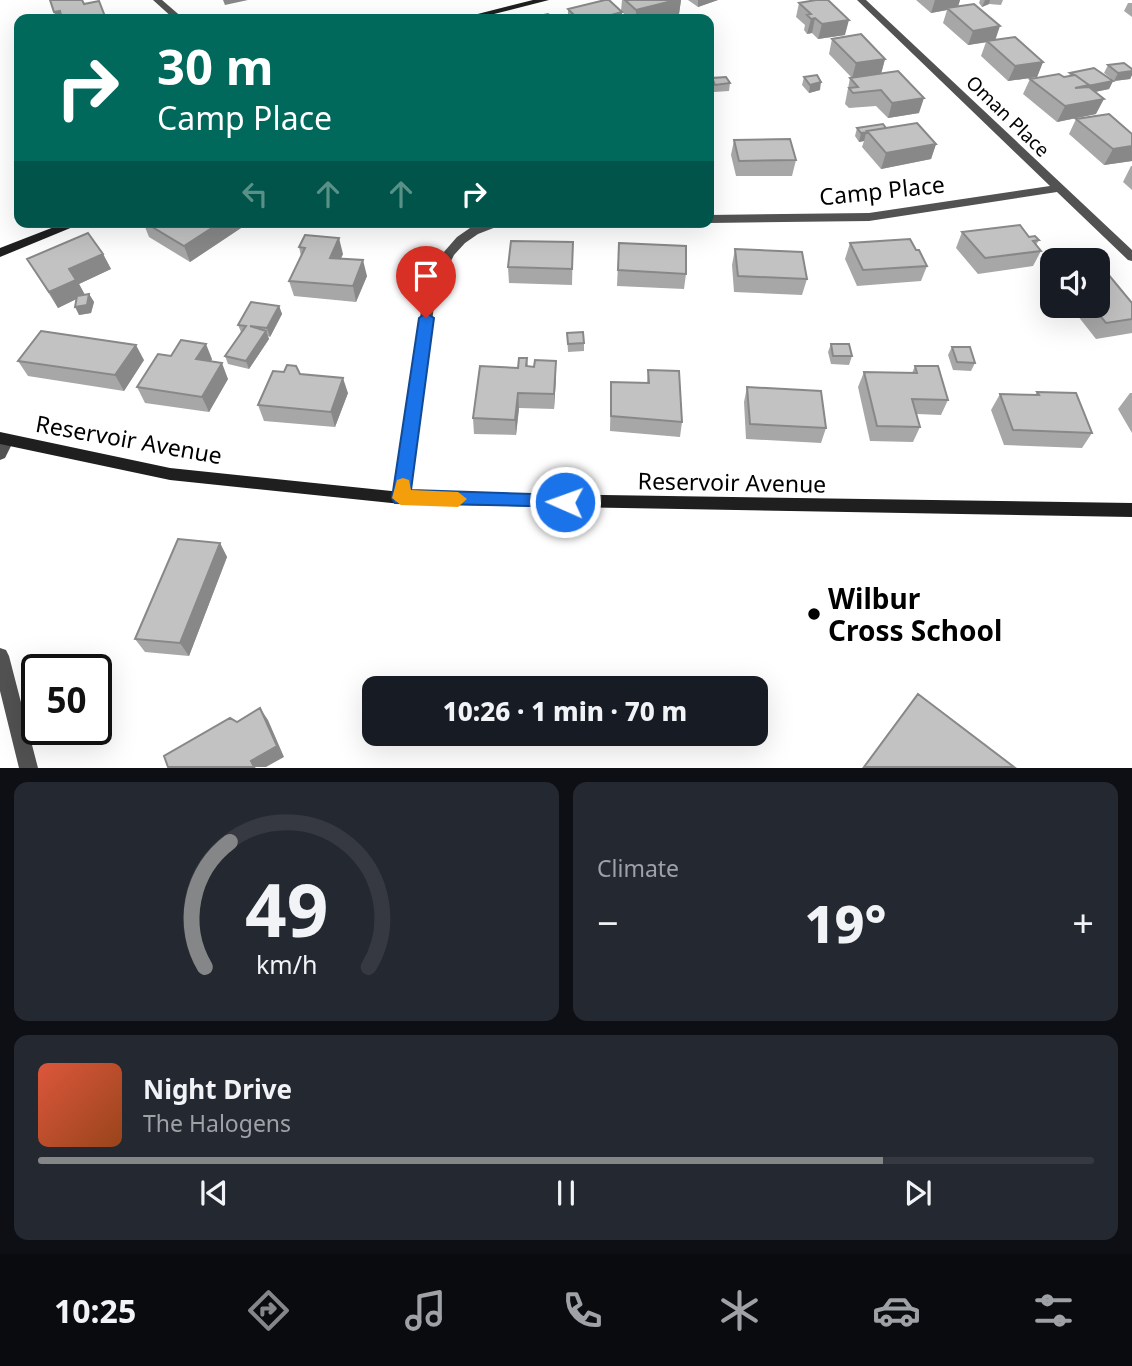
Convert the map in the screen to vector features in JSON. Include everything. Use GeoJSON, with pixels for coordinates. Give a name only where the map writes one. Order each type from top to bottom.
{"type":"FeatureCollection","features":[{"type":"Feature","properties":{"kind":"main road"},"geometry":{"type":"LineString","coordinates":[[484,14],[544,0]]}},
{"type":"Feature","properties":{"kind":"main road"},"geometry":{"type":"LineString","coordinates":[[0,253],[64,228]]}},
{"type":"Feature","properties":{"kind":"main road","name":"Reservoir Avenue"},"geometry":{"type":"LineString","coordinates":[[2,444],[170,474],[401,498],[1132,510]]}},
{"type":"Feature","properties":{"kind":"street"},"geometry":{"type":"LineString","coordinates":[[157,0],[173,14]]}},
{"type":"Feature","properties":{"kind":"street","name":"Oman Place"},"geometry":{"type":"LineString","coordinates":[[861,0],[1132,257]]}},
{"type":"Feature","properties":{"kind":"street","name":"Camp Place"},"geometry":{"type":"LineString","coordinates":[[714,219],[869,217],[1059,188]]}},
{"type":"Feature","properties":{"kind":"street"},"geometry":{"type":"LineString","coordinates":[[401,498],[430,291],[449,253],[461,240],[486,228]]}},
{"type":"Feature","properties":{"kind":"street"},"geometry":{"type":"LineString","coordinates":[[0,656],[29,768]]}},
{"type":"Feature","properties":{"kind":"building"},"geometry":{"type":"Polygon","coordinates":[[[50,0],[82,0],[84,4],[99,1],[104,14],[61,14],[60,11],[54,12],[50,0]]]}},
{"type":"Feature","properties":{"kind":"building"},"geometry":{"type":"Polygon","coordinates":[[[609,0],[622,12],[573,14],[568,9],[609,0]]]}},
{"type":"Feature","properties":{"kind":"building"},"geometry":{"type":"Polygon","coordinates":[[[625,0],[676,0],[636,10],[625,0]]]}},
{"type":"Feature","properties":{"kind":"building"},"geometry":{"type":"Polygon","coordinates":[[[828,0],[849,20],[822,24],[815,18],[811,19],[807,15],[811,14],[799,3],[828,0]]]}},
{"type":"Feature","properties":{"kind":"building"},"geometry":{"type":"Polygon","coordinates":[[[974,4],[1000,26],[973,31],[947,8],[974,4]]]}},
{"type":"Feature","properties":{"kind":"building"},"geometry":{"type":"Polygon","coordinates":[[[861,34],[885,59],[856,63],[832,39],[861,34]]]}},
{"type":"Feature","properties":{"kind":"building"},"geometry":{"type":"Polygon","coordinates":[[[1015,37],[1043,62],[1015,66],[987,41],[1015,37]]]}},
{"type":"Feature","properties":{"kind":"building"},"geometry":{"type":"Polygon","coordinates":[[[1124,63],[1132,71],[1118,73],[1108,65],[1124,63]]]}},
{"type":"Feature","properties":{"kind":"building"},"geometry":{"type":"Polygon","coordinates":[[[1094,68],[1113,81],[1087,86],[1089,85],[1070,73],[1094,68]]]}},
{"type":"Feature","properties":{"kind":"building"},"geometry":{"type":"Polygon","coordinates":[[[898,71],[924,98],[892,103],[881,90],[853,93],[849,88],[858,87],[850,78],[898,71]]]}},
{"type":"Feature","properties":{"kind":"building"},"geometry":{"type":"Polygon","coordinates":[[[1059,74],[1064,77],[1075,75],[1089,85],[1075,88],[1089,87],[1104,99],[1065,106],[1030,79],[1059,74]]]}},
{"type":"Feature","properties":{"kind":"building"},"geometry":{"type":"Polygon","coordinates":[[[817,75],[821,82],[810,85],[804,77],[817,75]]]}},
{"type":"Feature","properties":{"kind":"building"},"geometry":{"type":"Polygon","coordinates":[[[726,77],[730,83],[715,85],[714,78],[726,77]]]}},
{"type":"Feature","properties":{"kind":"building"},"geometry":{"type":"Polygon","coordinates":[[[1109,114],[1132,134],[1132,146],[1113,149],[1076,119],[1109,114]]]}},
{"type":"Feature","properties":{"kind":"building"},"geometry":{"type":"Polygon","coordinates":[[[917,123],[936,144],[886,153],[867,131],[917,123]]]}},
{"type":"Feature","properties":{"kind":"building"},"geometry":{"type":"Polygon","coordinates":[[[883,124],[886,128],[868,132],[861,133],[857,128],[883,124]]]}},
{"type":"Feature","properties":{"kind":"building"},"geometry":{"type":"Polygon","coordinates":[[[790,139],[796,160],[739,161],[734,140],[790,139]]]}},
{"type":"Feature","properties":{"kind":"building"},"geometry":{"type":"Polygon","coordinates":[[[1020,225],[1029,237],[1035,236],[1039,240],[1033,241],[1040,251],[985,258],[962,232],[1020,225]]]}},
{"type":"Feature","properties":{"kind":"building"},"geometry":{"type":"Polygon","coordinates":[[[154,228],[212,228],[184,246],[154,228]]]}},
{"type":"Feature","properties":{"kind":"building"},"geometry":{"type":"Polygon","coordinates":[[[88,233],[103,254],[69,269],[76,280],[49,292],[27,259],[88,233]]]}},
{"type":"Feature","properties":{"kind":"building"},"geometry":{"type":"Polygon","coordinates":[[[305,235],[339,238],[330,258],[363,260],[353,286],[289,281],[305,248],[299,247],[305,235]]]}},
{"type":"Feature","properties":{"kind":"building"},"geometry":{"type":"Polygon","coordinates":[[[910,239],[927,266],[863,270],[850,243],[910,239]]]}},
{"type":"Feature","properties":{"kind":"building"},"geometry":{"type":"Polygon","coordinates":[[[511,241],[573,242],[572,269],[508,267],[511,241]]]}},
{"type":"Feature","properties":{"kind":"building"},"geometry":{"type":"Polygon","coordinates":[[[619,243],[686,246],[686,274],[618,270],[619,243]]]}},
{"type":"Feature","properties":{"kind":"building"},"geometry":{"type":"Polygon","coordinates":[[[735,249],[802,252],[807,279],[738,276],[735,249]]]}},
{"type":"Feature","properties":{"kind":"building"},"geometry":{"type":"Polygon","coordinates":[[[1110,276],[1132,303],[1132,319],[1106,323],[1102,318],[1110,318],[1110,276]]]}},
{"type":"Feature","properties":{"kind":"building"},"geometry":{"type":"Polygon","coordinates":[[[89,294],[87,305],[75,307],[77,296],[89,294]]]}},
{"type":"Feature","properties":{"kind":"building"},"geometry":{"type":"Polygon","coordinates":[[[251,302],[279,306],[267,328],[250,326],[266,331],[246,361],[225,356],[246,326],[238,325],[251,302]]]}},
{"type":"Feature","properties":{"kind":"building"},"geometry":{"type":"Polygon","coordinates":[[[41,331],[136,345],[115,375],[18,361],[41,331]]]}},
{"type":"Feature","properties":{"kind":"building"},"geometry":{"type":"Polygon","coordinates":[[[583,332],[584,343],[568,344],[567,333],[583,332]]]}},
{"type":"Feature","properties":{"kind":"building"},"geometry":{"type":"Polygon","coordinates":[[[181,340],[206,344],[196,359],[222,363],[202,397],[137,387],[158,354],[171,356],[181,340]]]}},
{"type":"Feature","properties":{"kind":"building"},"geometry":{"type":"Polygon","coordinates":[[[831,344],[849,344],[852,356],[833,356],[831,344]]]}},
{"type":"Feature","properties":{"kind":"building"},"geometry":{"type":"Polygon","coordinates":[[[952,347],[970,347],[975,363],[957,362],[952,347]]]}},
{"type":"Feature","properties":{"kind":"building"},"geometry":{"type":"Polygon","coordinates":[[[519,358],[527,358],[526,366],[534,367],[535,360],[556,361],[554,394],[518,393],[515,420],[473,418],[480,366],[518,368],[519,358]]]}},
{"type":"Feature","properties":{"kind":"building"},"geometry":{"type":"Polygon","coordinates":[[[287,365],[296,366],[300,374],[343,378],[331,412],[258,405],[273,371],[284,372],[287,365]]]}},
{"type":"Feature","properties":{"kind":"building"},"geometry":{"type":"Polygon","coordinates":[[[915,366],[938,366],[948,400],[912,399],[920,427],[877,426],[864,372],[917,373],[915,366]]]}},
{"type":"Feature","properties":{"kind":"building"},"geometry":{"type":"Polygon","coordinates":[[[648,370],[679,371],[682,422],[611,416],[611,382],[649,383],[648,370]]]}},
{"type":"Feature","properties":{"kind":"building"},"geometry":{"type":"Polygon","coordinates":[[[747,387],[821,391],[826,428],[750,424],[747,387]]]}},
{"type":"Feature","properties":{"kind":"building"},"geometry":{"type":"Polygon","coordinates":[[[1037,392],[1076,393],[1092,433],[1013,430],[1000,394],[1039,395],[1037,392]]]}},
{"type":"Feature","properties":{"kind":"building"},"geometry":{"type":"Polygon","coordinates":[[[178,539],[220,543],[180,643],[135,639],[178,539]]]}},
{"type":"Feature","properties":{"kind":"building"},"geometry":{"type":"Polygon","coordinates":[[[918,694],[1014,767],[864,767],[918,694]]]}},
{"type":"Feature","properties":{"kind":"building"},"geometry":{"type":"Polygon","coordinates":[[[260,708],[277,746],[251,761],[254,767],[168,767],[164,756],[230,718],[237,722],[260,708]]]}},
{"type":"Feature","properties":{"kind":"slow traffic"},"geometry":{"type":"LineString","coordinates":[[403,485],[401,498],[458,499]]}},
{"type":"Feature","properties":{"kind":"place","name":"Wilbur Cross School"},"geometry":{"type":"Point","coordinates":[814,614]}},
{"type":"Feature","properties":{"kind":"route"},"geometry":{"type":"LineString","coordinates":[[426,318],[401,498],[565,502]]}}]}
